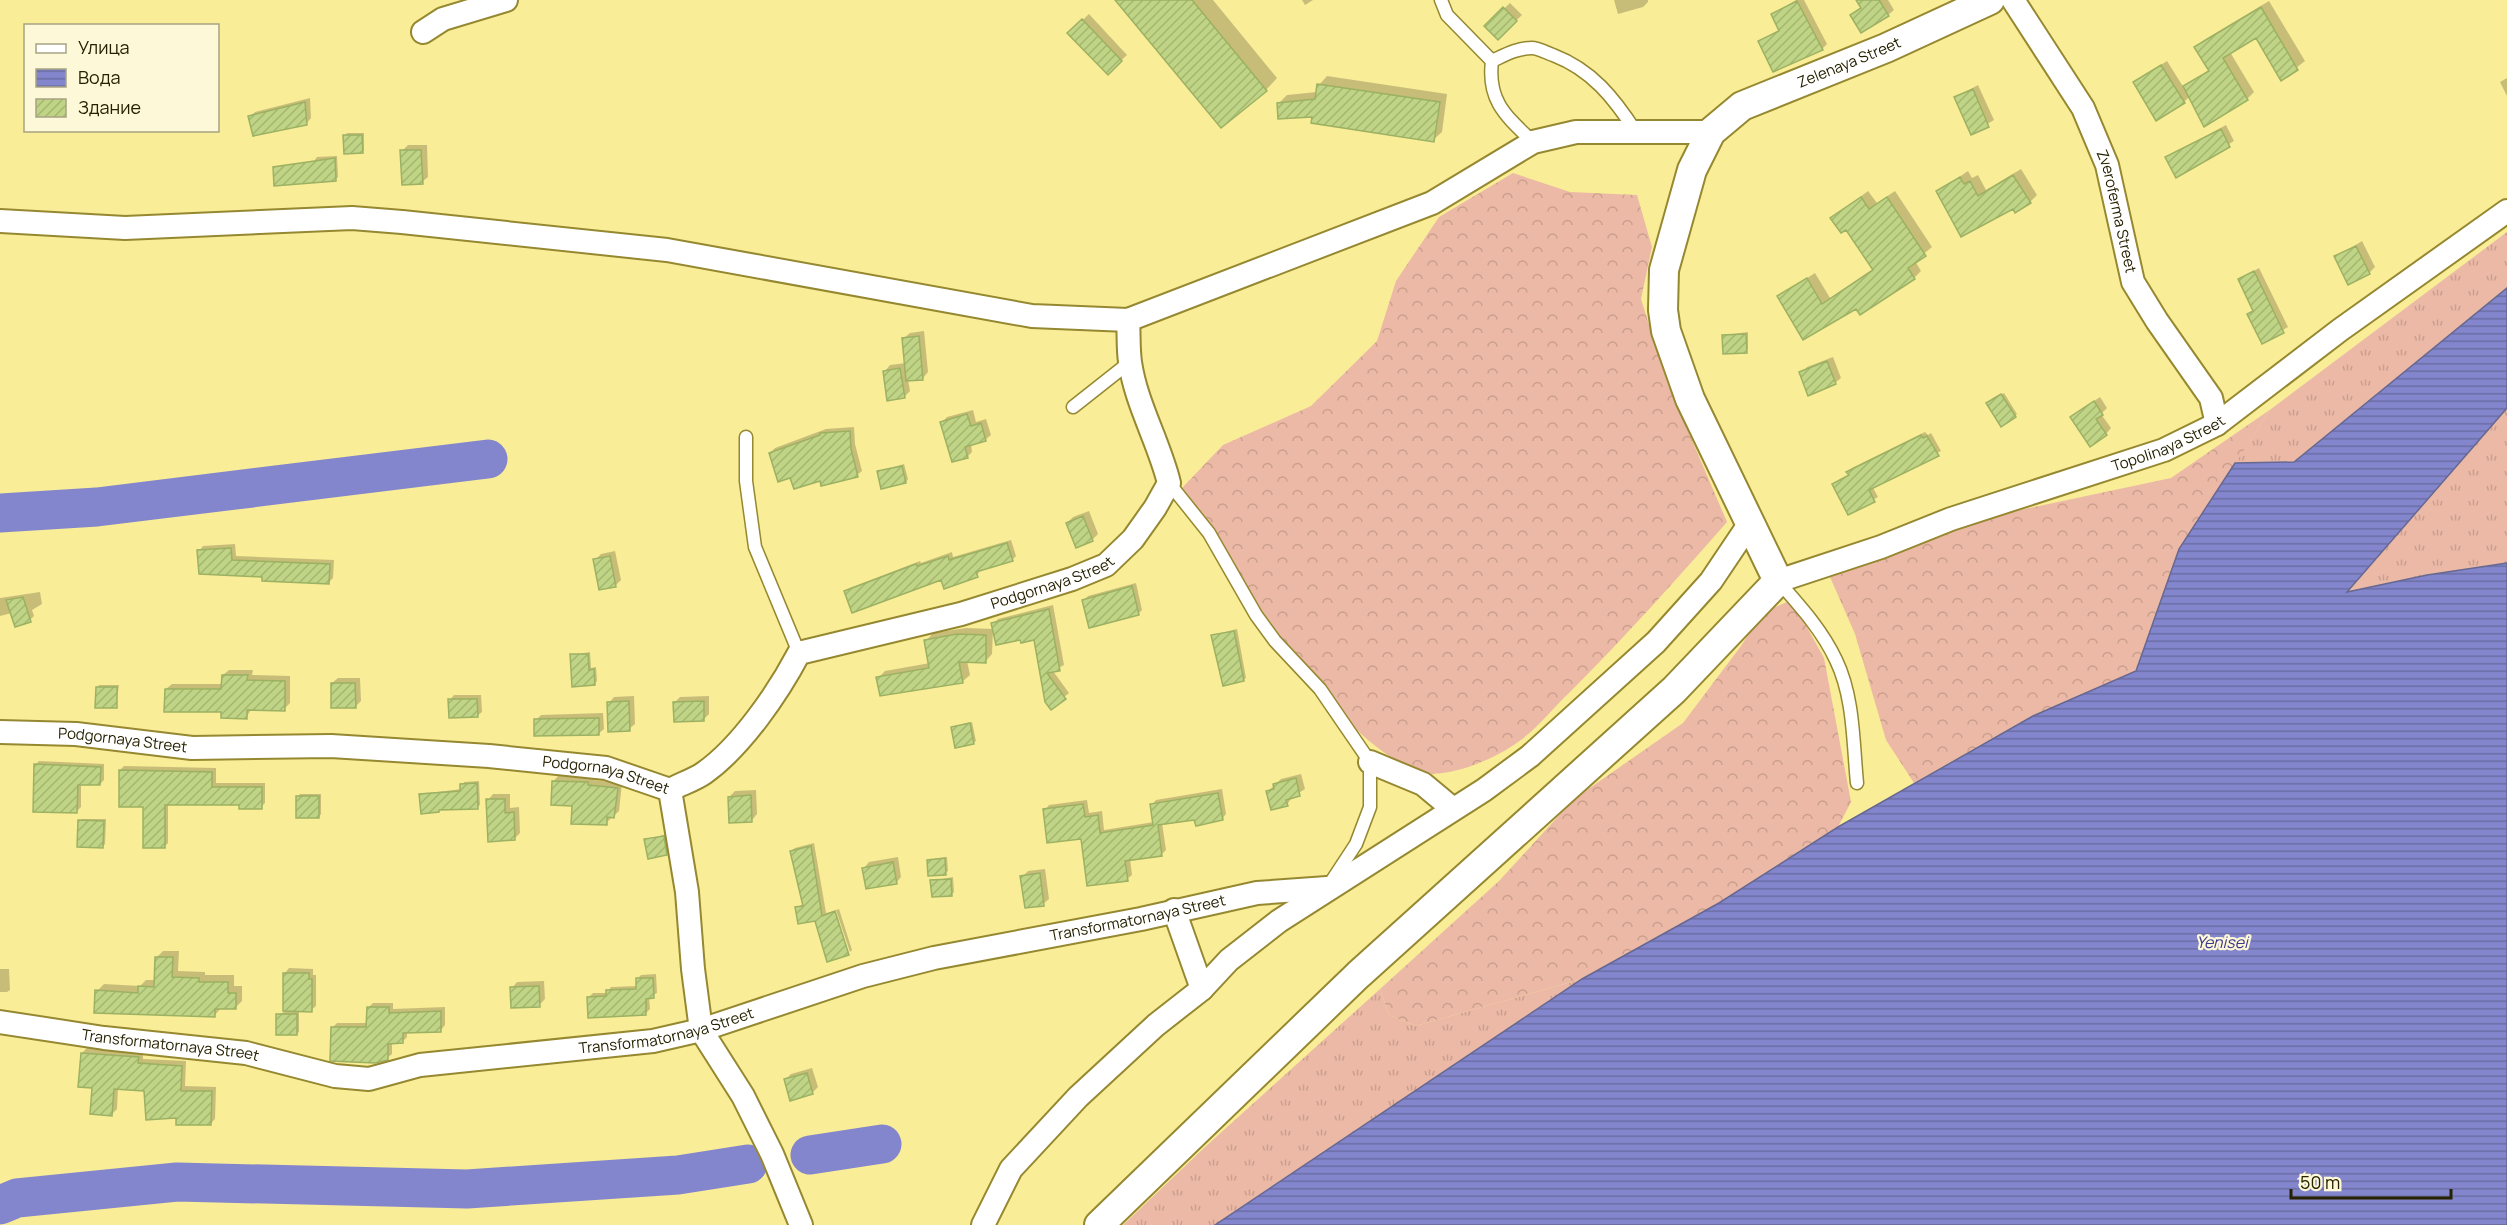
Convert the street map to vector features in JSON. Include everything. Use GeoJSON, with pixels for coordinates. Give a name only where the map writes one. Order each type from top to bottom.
{"type":"FeatureCollection","features":[{"type":"Feature","properties":{"kind":"street"},"geometry":{"type":"LineString","coordinates":[[423,32],[443,19],[506,0]]}},
{"type":"Feature","properties":{"kind":"street","name":"Zelenaya Street"},"geometry":{"type":"LineString","coordinates":[[1711,132],[1742,106],[1886,48],[1990,0]]}},
{"type":"Feature","properties":{"kind":"street","name":"Zveroferma Street"},"geometry":{"type":"LineString","coordinates":[[2013,0],[2083,108],[2107,165],[2133,282],[2157,321],[2211,398],[2217,424]]}},
{"type":"Feature","properties":{"kind":"street"},"geometry":{"type":"LineString","coordinates":[[0,221],[125,228],[352,218],[402,222],[667,250],[1032,316],[1128,320],[1432,203],[1533,142],[1576,132],[1711,132],[1692,170],[1669,246],[1662,291],[1666,331],[1690,399],[1779,581],[1674,690],[1358,975],[1099,1225]]}},
{"type":"Feature","properties":{"kind":"street","name":"Topolinaya Street"},"geometry":{"type":"LineString","coordinates":[[1779,581],[1881,547],[1951,519],[2164,450],[2217,424],[2340,330],[2507,211]]}},
{"type":"Feature","properties":{"kind":"street"},"geometry":{"type":"LineString","coordinates":[[1128,320],[1130,362],[1137,391],[1162,453],[1168,483]]}},
{"type":"Feature","properties":{"kind":"street","name":"Podgornaya Street"},"geometry":{"type":"LineString","coordinates":[[0,732],[76,734],[192,748],[331,746],[489,756],[606,768],[670,790],[704,773],[744,734],[788,674],[799,653],[961,614],[1072,579],[1106,565],[1134,539],[1155,508],[1168,483]]}},
{"type":"Feature","properties":{"kind":"street"},"geometry":{"type":"LineString","coordinates":[[983,1225],[1011,1169],[1078,1096],[1156,1025],[1203,989],[1229,960],[1279,921],[1453,809],[1530,756],[1656,642],[1711,581],[1750,523]]}},
{"type":"Feature","properties":{"kind":"street"},"geometry":{"type":"LineString","coordinates":[[1370,762],[1423,784],[1453,809]]}},
{"type":"Feature","properties":{"kind":"street"},"geometry":{"type":"LineString","coordinates":[[670,790],[687,892],[693,969],[701,1030],[743,1096],[772,1154],[801,1225]]}},
{"type":"Feature","properties":{"kind":"street","name":"Transformatornaya Street"},"geometry":{"type":"LineString","coordinates":[[0,1022],[104,1038],[246,1053],[335,1076],[369,1079],[420,1065],[653,1041],[701,1030],[863,976],[924,960],[1257,893],[1327,888]]}},
{"type":"Feature","properties":{"kind":"street"},"geometry":{"type":"LineString","coordinates":[[1174,910],[1203,989]]}},
{"type":"Feature","properties":{"kind":"lane"},"geometry":{"type":"LineString","coordinates":[[1441,0],[1447,15],[1492,61]]}},
{"type":"Feature","properties":{"kind":"lane"},"geometry":{"type":"LineString","coordinates":[[1492,61],[1511,52],[1533,48],[1564,59],[1589,73],[1615,100],[1636,132]]}},
{"type":"Feature","properties":{"kind":"lane"},"geometry":{"type":"LineString","coordinates":[[1492,61],[1490,78],[1495,98],[1507,117],[1533,142]]}},
{"type":"Feature","properties":{"kind":"lane"},"geometry":{"type":"LineString","coordinates":[[1073,407],[1130,362]]}},
{"type":"Feature","properties":{"kind":"lane"},"geometry":{"type":"LineString","coordinates":[[746,437],[746,481],[755,547],[799,653]]}},
{"type":"Feature","properties":{"kind":"lane"},"geometry":{"type":"LineString","coordinates":[[1168,483],[1209,533],[1256,615],[1275,640],[1320,689],[1370,762],[1370,807],[1356,844],[1327,888]]}},
{"type":"Feature","properties":{"kind":"lane"},"geometry":{"type":"LineString","coordinates":[[1779,581],[1810,616],[1837,661],[1848,697],[1857,783]]}},
{"type":"Feature","properties":{"kind":"green space"},"geometry":{"type":"Polygon","coordinates":[[[1513,173],[1570,192],[1637,195],[1652,247],[1641,299],[1667,382],[1727,522],[1630,629],[1525,737],[1485,761],[1457,770],[1431,774],[1421,772],[1387,755],[1353,727],[1320,690],[1256,604],[1182,488],[1223,445],[1311,406],[1377,341],[1396,281],[1439,217],[1513,173]]]}},
{"type":"Feature","properties":{"kind":"green space"},"geometry":{"type":"Polygon","coordinates":[[[2507,232],[2507,288],[2294,462],[2235,463],[2271,409],[2507,232]]]}},
{"type":"Feature","properties":{"kind":"green space"},"geometry":{"type":"Polygon","coordinates":[[[2507,408],[2507,563],[2427,575],[2346,593],[2507,408]]]}},
{"type":"Feature","properties":{"kind":"green space"},"geometry":{"type":"Polygon","coordinates":[[[2271,409],[2179,549],[2136,671],[2033,716],[1914,783],[1886,740],[1855,634],[1830,577],[1992,516],[2171,478],[2271,409]]]}},
{"type":"Feature","properties":{"kind":"green space"},"geometry":{"type":"Polygon","coordinates":[[[1792,600],[1824,658],[1851,802],[1838,827],[1719,903],[1582,979],[1415,1026],[1389,1015],[1380,989],[1499,881],[1574,799],[1683,723],[1741,646],[1763,612],[1792,600]]]}},
{"type":"Feature","properties":{"kind":"green space"},"geometry":{"type":"Polygon","coordinates":[[[1582,979],[1215,1225],[1123,1225],[1205,1147],[1380,989],[1389,1015],[1415,1026],[1582,979]]]}},
{"type":"Feature","properties":{"kind":"water","name":"Yenisei"},"geometry":{"type":"Polygon","coordinates":[[[2507,288],[2507,408],[2347,592],[2427,575],[2507,563],[2507,1225],[1215,1225],[1582,979],[1719,903],[1838,827],[2033,716],[2136,671],[2179,549],[2235,463],[2294,462],[2507,288]]]}},
{"type":"Feature","properties":{"kind":"building"},"geometry":{"type":"Polygon","coordinates":[[[1115,0],[1192,0],[1267,91],[1221,128],[1115,0]]]}},
{"type":"Feature","properties":{"kind":"building"},"geometry":{"type":"Polygon","coordinates":[[[1856,0],[1879,0],[1889,16],[1861,33],[1850,15],[1861,8],[1856,0]]]}},
{"type":"Feature","properties":{"kind":"building"},"geometry":{"type":"Polygon","coordinates":[[[1797,1],[1823,50],[1773,72],[1758,41],[1779,31],[1771,14],[1797,1]]]}},
{"type":"Feature","properties":{"kind":"building"},"geometry":{"type":"Polygon","coordinates":[[[1503,7],[1517,21],[1498,40],[1484,26],[1503,7]]]}},
{"type":"Feature","properties":{"kind":"building"},"geometry":{"type":"Polygon","coordinates":[[[2261,7],[2298,70],[2281,81],[2256,38],[2223,58],[2248,100],[2204,127],[2183,86],[2209,71],[2194,47],[2261,7]]]}},
{"type":"Feature","properties":{"kind":"building"},"geometry":{"type":"Polygon","coordinates":[[[1082,19],[1122,61],[1108,75],[1067,33],[1082,19]]]}},
{"type":"Feature","properties":{"kind":"building"},"geometry":{"type":"Polygon","coordinates":[[[2161,65],[2185,103],[2156,121],[2133,82],[2161,65]]]}},
{"type":"Feature","properties":{"kind":"building"},"geometry":{"type":"Polygon","coordinates":[[[1317,84],[1440,102],[1434,142],[1311,123],[1312,117],[1278,119],[1277,103],[1315,99],[1317,84]]]}},
{"type":"Feature","properties":{"kind":"building"},"geometry":{"type":"Polygon","coordinates":[[[1973,89],[1989,127],[1971,135],[1954,97],[1973,89]]]}},
{"type":"Feature","properties":{"kind":"building"},"geometry":{"type":"Polygon","coordinates":[[[305,102],[307,125],[253,136],[248,116],[305,102]]]}},
{"type":"Feature","properties":{"kind":"building"},"geometry":{"type":"Polygon","coordinates":[[[2221,129],[2230,147],[2176,178],[2165,157],[2221,129]]]}},
{"type":"Feature","properties":{"kind":"building"},"geometry":{"type":"Polygon","coordinates":[[[343,135],[362,135],[363,153],[344,154],[343,135]]]}},
{"type":"Feature","properties":{"kind":"building"},"geometry":{"type":"Polygon","coordinates":[[[400,150],[421,150],[423,184],[402,185],[400,150]]]}},
{"type":"Feature","properties":{"kind":"building"},"geometry":{"type":"Polygon","coordinates":[[[335,158],[336,181],[274,186],[273,167],[335,158]]]}},
{"type":"Feature","properties":{"kind":"building"},"geometry":{"type":"Polygon","coordinates":[[[2013,175],[2031,203],[2015,213],[2013,209],[1961,237],[1936,191],[1960,177],[1964,184],[1970,181],[1978,196],[2013,175]]]}},
{"type":"Feature","properties":{"kind":"building"},"geometry":{"type":"Polygon","coordinates":[[[1861,197],[1869,209],[1887,197],[1926,256],[1908,268],[1915,279],[1860,315],[1856,309],[1803,340],[1777,296],[1807,278],[1822,304],[1873,270],[1846,230],[1841,233],[1830,218],[1861,197]]]}},
{"type":"Feature","properties":{"kind":"building"},"geometry":{"type":"Polygon","coordinates":[[[2356,246],[2370,274],[2348,285],[2334,256],[2356,246]]]}},
{"type":"Feature","properties":{"kind":"building"},"geometry":{"type":"Polygon","coordinates":[[[2254,271],[2284,333],[2262,344],[2247,314],[2253,311],[2238,279],[2254,271]]]}},
{"type":"Feature","properties":{"kind":"building"},"geometry":{"type":"Polygon","coordinates":[[[1746,334],[1747,353],[1723,354],[1722,335],[1746,334]]]}},
{"type":"Feature","properties":{"kind":"building"},"geometry":{"type":"Polygon","coordinates":[[[919,336],[923,380],[906,381],[902,338],[919,336]]]}},
{"type":"Feature","properties":{"kind":"building"},"geometry":{"type":"Polygon","coordinates":[[[1827,361],[1836,384],[1808,396],[1799,372],[1827,361]]]}},
{"type":"Feature","properties":{"kind":"building"},"geometry":{"type":"Polygon","coordinates":[[[900,368],[905,398],[887,401],[883,371],[900,368]]]}},
{"type":"Feature","properties":{"kind":"building"},"geometry":{"type":"Polygon","coordinates":[[[2001,394],[2016,417],[2001,427],[1986,403],[2001,394]]]}},
{"type":"Feature","properties":{"kind":"building"},"geometry":{"type":"Polygon","coordinates":[[[2094,401],[2103,415],[2096,419],[2107,435],[2090,447],[2070,417],[2094,401]]]}},
{"type":"Feature","properties":{"kind":"building"},"geometry":{"type":"Polygon","coordinates":[[[967,414],[971,426],[981,423],[986,441],[965,447],[968,458],[952,462],[940,422],[967,414]]]}},
{"type":"Feature","properties":{"kind":"building"},"geometry":{"type":"Polygon","coordinates":[[[850,431],[851,449],[858,477],[821,486],[820,481],[794,489],[790,478],[778,482],[769,453],[820,435],[820,433],[850,431]]]}},
{"type":"Feature","properties":{"kind":"building"},"geometry":{"type":"Polygon","coordinates":[[[1921,435],[1923,438],[1927,436],[1939,456],[1869,490],[1875,502],[1848,515],[1832,484],[1849,475],[1846,472],[1921,435]]]}},
{"type":"Feature","properties":{"kind":"building"},"geometry":{"type":"Polygon","coordinates":[[[902,466],[906,483],[881,489],[877,471],[902,466]]]}},
{"type":"Feature","properties":{"kind":"building"},"geometry":{"type":"Polygon","coordinates":[[[1083,516],[1093,541],[1076,548],[1066,523],[1083,516]]]}},
{"type":"Feature","properties":{"kind":"building"},"geometry":{"type":"Polygon","coordinates":[[[1007,543],[1013,561],[976,572],[978,577],[944,589],[941,580],[852,613],[844,591],[916,564],[917,566],[948,556],[949,560],[1007,543]]]}},
{"type":"Feature","properties":{"kind":"building"},"geometry":{"type":"Polygon","coordinates":[[[231,548],[232,560],[330,564],[329,584],[262,581],[262,577],[199,574],[197,550],[231,548]]]}},
{"type":"Feature","properties":{"kind":"building"},"geometry":{"type":"Polygon","coordinates":[[[610,556],[616,587],[599,590],[593,559],[610,556]]]}},
{"type":"Feature","properties":{"kind":"building"},"geometry":{"type":"Polygon","coordinates":[[[1132,586],[1139,615],[1089,628],[1082,600],[1132,586]]]}},
{"type":"Feature","properties":{"kind":"building"},"geometry":{"type":"Polygon","coordinates":[[[23,597],[31,622],[15,627],[6,600],[23,597]]]}},
{"type":"Feature","properties":{"kind":"building"},"geometry":{"type":"Polygon","coordinates":[[[1049,609],[1060,671],[1047,673],[1066,699],[1051,710],[1045,702],[1034,640],[1021,643],[1020,640],[996,645],[991,623],[1049,609]]]}},
{"type":"Feature","properties":{"kind":"building"},"geometry":{"type":"Polygon","coordinates":[[[1234,631],[1244,681],[1223,686],[1211,635],[1234,631]]]}},
{"type":"Feature","properties":{"kind":"building"},"geometry":{"type":"Polygon","coordinates":[[[957,634],[986,635],[986,663],[959,662],[963,683],[880,696],[876,677],[929,668],[924,640],[957,634]]]}},
{"type":"Feature","properties":{"kind":"building"},"geometry":{"type":"Polygon","coordinates":[[[570,654],[588,654],[589,670],[594,669],[595,685],[572,687],[570,654]]]}},
{"type":"Feature","properties":{"kind":"building"},"geometry":{"type":"Polygon","coordinates":[[[222,675],[248,675],[247,680],[285,681],[285,711],[247,710],[247,719],[221,718],[221,712],[164,712],[165,689],[221,689],[222,675]]]}},
{"type":"Feature","properties":{"kind":"building"},"geometry":{"type":"Polygon","coordinates":[[[331,683],[355,683],[356,708],[331,708],[331,683]]]}},
{"type":"Feature","properties":{"kind":"building"},"geometry":{"type":"Polygon","coordinates":[[[96,687],[117,687],[117,708],[95,708],[96,687]]]}},
{"type":"Feature","properties":{"kind":"building"},"geometry":{"type":"Polygon","coordinates":[[[448,699],[477,699],[478,717],[449,718],[448,699]]]}},
{"type":"Feature","properties":{"kind":"building"},"geometry":{"type":"Polygon","coordinates":[[[629,701],[630,731],[608,732],[607,702],[629,701]]]}},
{"type":"Feature","properties":{"kind":"building"},"geometry":{"type":"Polygon","coordinates":[[[704,701],[704,721],[674,722],[673,702],[704,701]]]}},
{"type":"Feature","properties":{"kind":"building"},"geometry":{"type":"Polygon","coordinates":[[[599,718],[599,735],[534,736],[534,719],[599,718]]]}},
{"type":"Feature","properties":{"kind":"building"},"geometry":{"type":"Polygon","coordinates":[[[970,723],[974,744],[955,748],[951,727],[970,723]]]}},
{"type":"Feature","properties":{"kind":"building"},"geometry":{"type":"Polygon","coordinates":[[[34,764],[101,767],[100,785],[78,785],[77,813],[33,812],[34,764]]]}},
{"type":"Feature","properties":{"kind":"building"},"geometry":{"type":"Polygon","coordinates":[[[119,770],[212,772],[212,787],[262,787],[262,809],[239,809],[239,805],[165,805],[165,848],[143,848],[143,807],[119,807],[119,770]]]}},
{"type":"Feature","properties":{"kind":"building"},"geometry":{"type":"Polygon","coordinates":[[[1296,778],[1300,796],[1286,800],[1288,806],[1271,810],[1266,791],[1274,789],[1273,784],[1296,778]]]}},
{"type":"Feature","properties":{"kind":"building"},"geometry":{"type":"Polygon","coordinates":[[[552,781],[588,782],[588,785],[618,788],[614,818],[607,817],[607,825],[571,824],[572,806],[551,805],[552,781]]]}},
{"type":"Feature","properties":{"kind":"building"},"geometry":{"type":"Polygon","coordinates":[[[477,783],[478,809],[439,810],[439,812],[421,814],[419,794],[460,791],[460,784],[477,783]]]}},
{"type":"Feature","properties":{"kind":"building"},"geometry":{"type":"Polygon","coordinates":[[[1218,793],[1223,820],[1196,826],[1194,820],[1158,825],[1162,856],[1125,861],[1128,881],[1087,886],[1081,839],[1047,843],[1043,809],[1083,804],[1085,817],[1098,815],[1100,833],[1153,825],[1150,804],[1218,793]]]}},
{"type":"Feature","properties":{"kind":"building"},"geometry":{"type":"Polygon","coordinates":[[[751,795],[752,822],[729,823],[728,797],[751,795]]]}},
{"type":"Feature","properties":{"kind":"building"},"geometry":{"type":"Polygon","coordinates":[[[296,796],[319,796],[319,818],[296,818],[296,796]]]}},
{"type":"Feature","properties":{"kind":"building"},"geometry":{"type":"Polygon","coordinates":[[[486,799],[505,799],[505,813],[514,812],[515,840],[488,842],[486,799]]]}},
{"type":"Feature","properties":{"kind":"building"},"geometry":{"type":"Polygon","coordinates":[[[78,820],[104,821],[103,848],[77,847],[78,820]]]}},
{"type":"Feature","properties":{"kind":"building"},"geometry":{"type":"Polygon","coordinates":[[[664,836],[667,855],[648,859],[644,839],[664,836]]]}},
{"type":"Feature","properties":{"kind":"building"},"geometry":{"type":"Polygon","coordinates":[[[811,846],[822,916],[835,911],[849,955],[827,962],[815,921],[798,924],[795,907],[803,906],[790,851],[811,846]]]}},
{"type":"Feature","properties":{"kind":"building"},"geometry":{"type":"Polygon","coordinates":[[[945,858],[946,875],[928,876],[927,860],[945,858]]]}},
{"type":"Feature","properties":{"kind":"building"},"geometry":{"type":"Polygon","coordinates":[[[893,862],[897,884],[866,889],[862,868],[893,862]]]}},
{"type":"Feature","properties":{"kind":"building"},"geometry":{"type":"Polygon","coordinates":[[[1040,873],[1044,906],[1025,908],[1020,876],[1040,873]]]}},
{"type":"Feature","properties":{"kind":"building"},"geometry":{"type":"Polygon","coordinates":[[[951,879],[952,896],[932,897],[930,880],[951,879]]]}},
{"type":"Feature","properties":{"kind":"building"},"geometry":{"type":"Polygon","coordinates":[[[155,957],[173,957],[172,977],[199,978],[199,982],[228,982],[228,993],[236,993],[236,1009],[215,1009],[215,1017],[94,1013],[95,990],[138,993],[138,986],[154,987],[155,957]]]}},
{"type":"Feature","properties":{"kind":"building"},"geometry":{"type":"Polygon","coordinates":[[[283,973],[309,973],[309,979],[312,979],[312,1012],[283,1011],[283,973]]]}},
{"type":"Feature","properties":{"kind":"building"},"geometry":{"type":"Polygon","coordinates":[[[636,978],[653,978],[654,998],[646,999],[646,1015],[588,1018],[587,997],[606,996],[606,990],[636,989],[636,978]]]}},
{"type":"Feature","properties":{"kind":"building"},"geometry":{"type":"Polygon","coordinates":[[[539,986],[540,1007],[511,1008],[510,987],[539,986]]]}},
{"type":"Feature","properties":{"kind":"building"},"geometry":{"type":"Polygon","coordinates":[[[367,1007],[389,1007],[389,1013],[441,1011],[441,1032],[403,1033],[403,1043],[388,1044],[388,1060],[375,1063],[330,1061],[331,1027],[366,1027],[367,1007]]]}},
{"type":"Feature","properties":{"kind":"building"},"geometry":{"type":"Polygon","coordinates":[[[276,1014],[297,1014],[297,1035],[276,1035],[276,1014]]]}},
{"type":"Feature","properties":{"kind":"building"},"geometry":{"type":"Polygon","coordinates":[[[81,1053],[139,1057],[138,1063],[182,1066],[181,1091],[212,1091],[211,1125],[176,1125],[176,1118],[146,1120],[144,1091],[114,1089],[112,1116],[90,1114],[92,1088],[78,1087],[81,1053]]]}},
{"type":"Feature","properties":{"kind":"building"},"geometry":{"type":"Polygon","coordinates":[[[807,1073],[813,1094],[790,1101],[784,1079],[807,1073]]]}},
{"type":"Feature","properties":{"kind":"waterway"},"geometry":{"type":"LineString","coordinates":[[0,513],[97,507],[488,459]]}},
{"type":"Feature","properties":{"kind":"waterway"},"geometry":{"type":"LineString","coordinates":[[810,1155],[882,1144]]}},
{"type":"Feature","properties":{"kind":"waterway"},"geometry":{"type":"LineString","coordinates":[[0,1205],[17,1198],[177,1182],[467,1189],[678,1175],[748,1164]]}}]}
